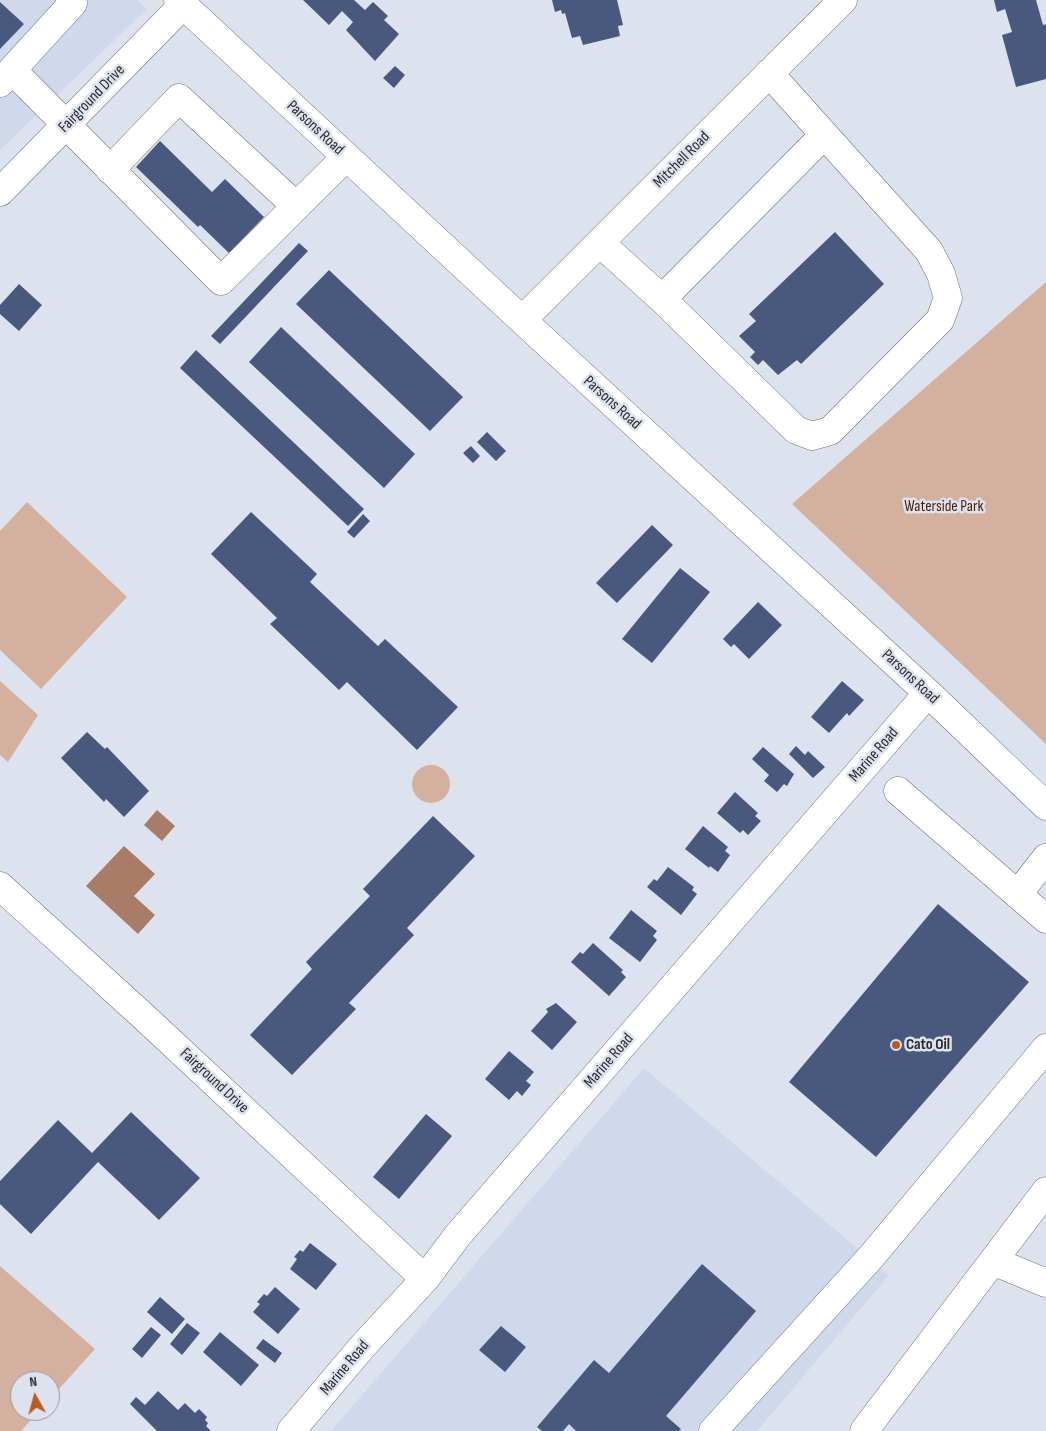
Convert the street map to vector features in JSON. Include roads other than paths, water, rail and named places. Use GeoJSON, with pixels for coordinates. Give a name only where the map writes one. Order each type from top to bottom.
{"type":"FeatureCollection","features":[{"type":"Feature","properties":{"kind":"street"},"geometry":{"type":"LineString","coordinates":[[70,0],[73,2],[6,76],[67,124],[110,170],[221,281],[346,157]]}},
{"type":"Feature","properties":{"kind":"street","name":"Mitchell Road"},"geometry":{"type":"LineString","coordinates":[[522,320],[843,0]]}},
{"type":"Feature","properties":{"kind":"street","name":"Fairground Drive"},"geometry":{"type":"LineString","coordinates":[[0,192],[67,124],[181,2]]}},
{"type":"Feature","properties":{"kind":"street","name":"Parsons Road"},"geometry":{"type":"LineString","coordinates":[[181,2],[522,320],[928,693],[1046,806]]}},
{"type":"Feature","properties":{"kind":"street"},"geometry":{"type":"LineString","coordinates":[[600,243],[662,298],[796,430],[812,436],[830,430],[940,320],[948,298],[941,274],[928,251],[769,73]]}},
{"type":"Feature","properties":{"kind":"street"},"geometry":{"type":"LineString","coordinates":[[110,170],[179,98],[296,206]]}},
{"type":"Feature","properties":{"kind":"street"},"geometry":{"type":"LineString","coordinates":[[662,298],[824,135]]}},
{"type":"Feature","properties":{"kind":"street","name":"Marine Road"},"geometry":{"type":"LineString","coordinates":[[291,1431],[362,1347],[425,1279],[458,1235],[928,693]]}},
{"type":"Feature","properties":{"kind":"street"},"geometry":{"type":"LineString","coordinates":[[898,791],[1046,919]]}},
{"type":"Feature","properties":{"kind":"street"},"geometry":{"type":"LineString","coordinates":[[1018,894],[1046,858]]}},
{"type":"Feature","properties":{"kind":"street","name":"Fairground Drive"},"geometry":{"type":"LineString","coordinates":[[0,886],[143,1016],[425,1279]]}},
{"type":"Feature","properties":{"kind":"street"},"geometry":{"type":"LineString","coordinates":[[713,1431],[871,1257],[1046,1048]]}},
{"type":"Feature","properties":{"kind":"street"},"geometry":{"type":"LineString","coordinates":[[864,1431],[1046,1190]]}},
{"type":"Feature","properties":{"kind":"street"},"geometry":{"type":"LineString","coordinates":[[993,1261],[1046,1283]]}},
{"type":"Feature","properties":{"kind":"place","name":"Cato Oil"},"geometry":{"type":"Point","coordinates":[896,1045]}},
{"type":"Feature","properties":{"kind":"park label","name":"Waterside Park"},"geometry":{"type":"Point","coordinates":[944,507]}}]}
